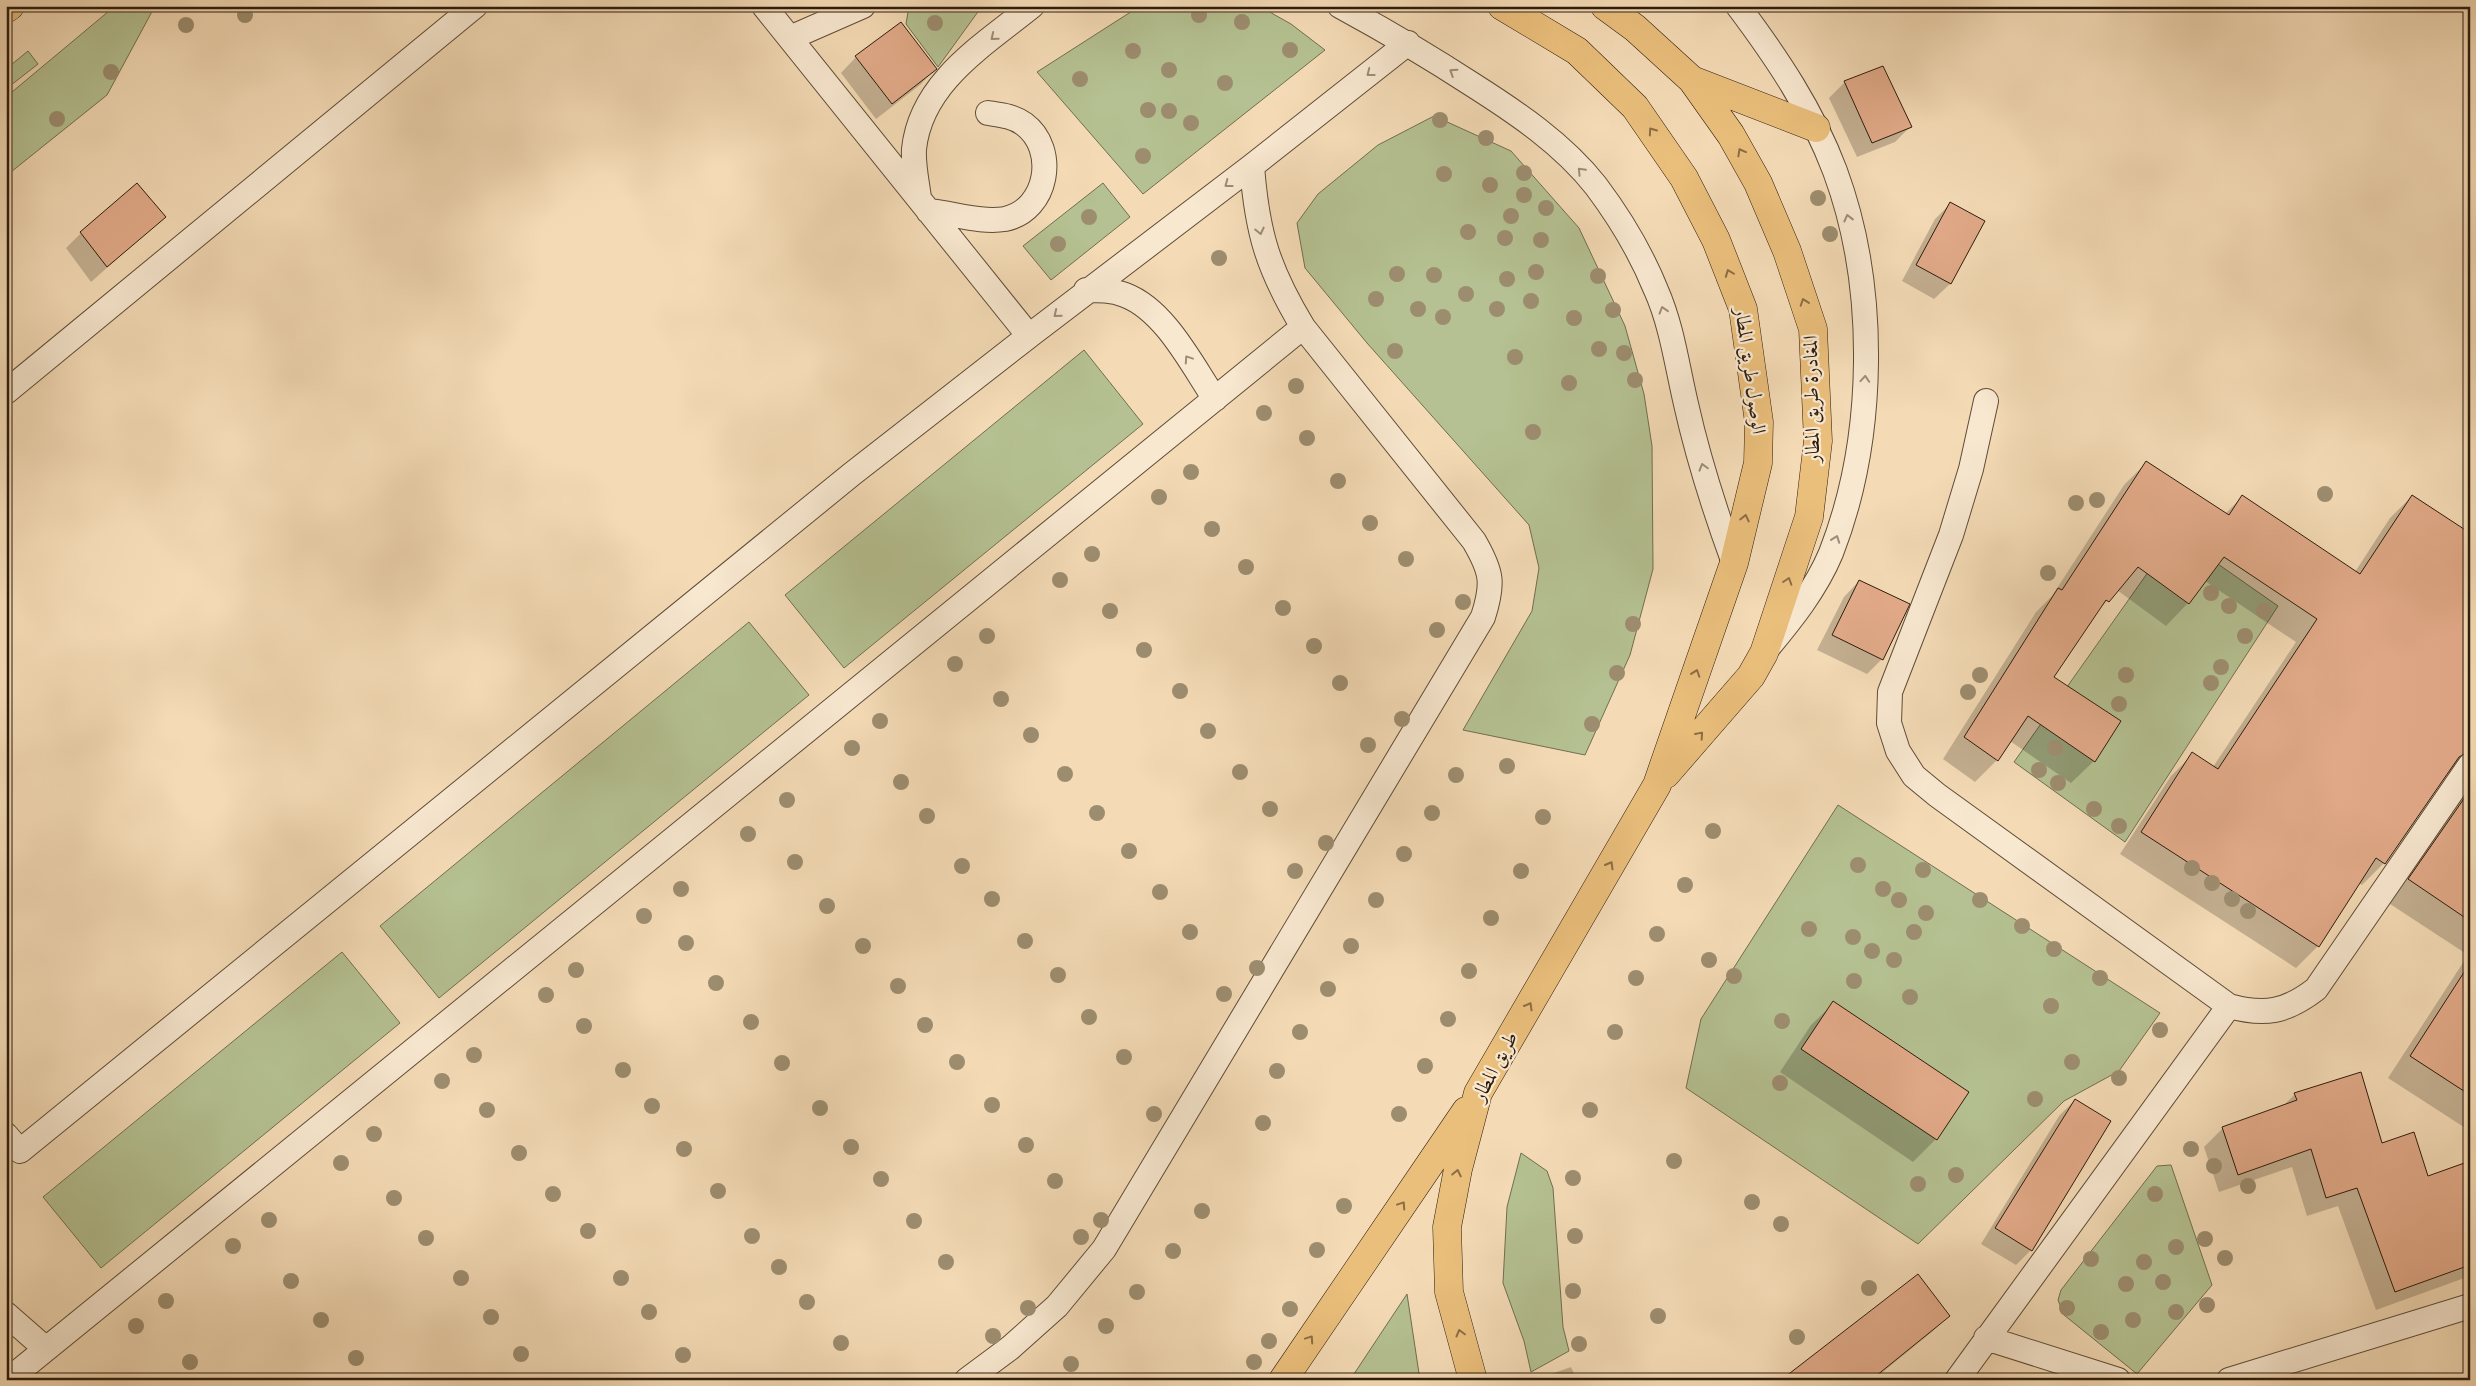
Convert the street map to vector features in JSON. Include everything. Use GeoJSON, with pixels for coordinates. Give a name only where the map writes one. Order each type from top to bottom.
{"type":"FeatureCollection","features":[{"type":"Feature","properties":{"kind":"main road"},"geometry":{"type":"LineString","coordinates":[[6,9],[10,6]]}},
{"type":"Feature","properties":{"kind":"main road","name":"الوصول طريق المطار"},"geometry":{"type":"LineString","coordinates":[[1502,6],[1577,51],[1635,107],[1684,178],[1716,240],[1743,309],[1760,422],[1758,463],[1734,563],[1657,785]]}},
{"type":"Feature","properties":{"kind":"main road","name":"المغادرة طريق المطار"},"geometry":{"type":"LineString","coordinates":[[1605,6],[1635,28],[1692,80],[1731,135],[1758,183],[1787,251],[1813,329],[1818,441],[1809,517],[1764,653],[1750,676],[1732,699],[1657,785]]}},
{"type":"Feature","properties":{"kind":"main road"},"geometry":{"type":"LineString","coordinates":[[1692,80],[1816,128]]}},
{"type":"Feature","properties":{"kind":"main road","name":"طريق المطار"},"geometry":{"type":"LineString","coordinates":[[1473,1380],[1449,1292],[1447,1227],[1458,1169],[1478,1093],[1657,785]]}},
{"type":"Feature","properties":{"kind":"main road"},"geometry":{"type":"LineString","coordinates":[[1283,1380],[1478,1093]]}},
{"type":"Feature","properties":{"kind":"lane"},"geometry":{"type":"LineString","coordinates":[[6,392],[475,6]]}},
{"type":"Feature","properties":{"kind":"lane"},"geometry":{"type":"LineString","coordinates":[[764,6],[1029,336]]}},
{"type":"Feature","properties":{"kind":"lane"},"geometry":{"type":"LineString","coordinates":[[790,38],[863,6]]}},
{"type":"Feature","properties":{"kind":"lane"},"geometry":{"type":"LineString","coordinates":[[924,205],[914,151],[918,128],[926,106],[955,69],[1032,6]]}},
{"type":"Feature","properties":{"kind":"lane"},"geometry":{"type":"LineString","coordinates":[[1340,6],[1408,43],[1502,104],[1552,140],[1595,185],[1630,235],[1657,291],[1675,350],[1700,458],[1715,511],[1734,563]]}},
{"type":"Feature","properties":{"kind":"lane"},"geometry":{"type":"LineString","coordinates":[[1738,6],[1788,77],[1816,128],[1835,172],[1849,219],[1859,266],[1866,365],[1855,467],[1843,516],[1830,554],[1803,603],[1764,653]]}},
{"type":"Feature","properties":{"kind":"lane"},"geometry":{"type":"LineString","coordinates":[[11,1150],[852,474],[1086,290],[1252,166],[1408,43]]}},
{"type":"Feature","properties":{"kind":"lane"},"geometry":{"type":"LineString","coordinates":[[924,205],[987,220],[1006,218],[1024,210],[1037,195],[1044,177],[1045,167],[1045,157],[1038,139],[1025,124],[1008,116],[988,114]]}},
{"type":"Feature","properties":{"kind":"lane"},"geometry":{"type":"LineString","coordinates":[[967,1380],[1010,1348],[1057,1306],[1104,1249],[1483,616],[1491,591],[1487,564],[1474,541],[1303,327],[1281,290],[1265,251],[1255,208],[1252,166]]}},
{"type":"Feature","properties":{"kind":"lane"},"geometry":{"type":"LineString","coordinates":[[1086,290],[1124,294],[1153,313],[1167,329],[1215,399]]}},
{"type":"Feature","properties":{"kind":"lane"},"geometry":{"type":"LineString","coordinates":[[8,1380],[1303,327]]}},
{"type":"Feature","properties":{"kind":"lane"},"geometry":{"type":"LineString","coordinates":[[1986,401],[1971,469],[1952,535],[1890,692],[1890,723],[1898,751],[1914,776],[1938,795],[2229,1006],[2252,1012],[2275,1011],[2297,1004],[2316,989],[2470,765]]}},
{"type":"Feature","properties":{"kind":"lane"},"geometry":{"type":"LineString","coordinates":[[1957,1380],[2229,1006]]}},
{"type":"Feature","properties":{"kind":"lane"},"geometry":{"type":"LineString","coordinates":[[2230,1380],[2470,1306]]}},
{"type":"Feature","properties":{"kind":"lane"},"geometry":{"type":"LineString","coordinates":[[6,1314],[46,1348]]}},
{"type":"Feature","properties":{"kind":"lane"},"geometry":{"type":"LineString","coordinates":[[1986,1338],[2118,1380]]}},
{"type":"Feature","properties":{"kind":"green space"},"geometry":{"type":"Polygon","coordinates":[[[115,6],[155,6],[107,95],[6,176],[6,97],[115,6]]]}},
{"type":"Feature","properties":{"kind":"green space"},"geometry":{"type":"Polygon","coordinates":[[[909,6],[977,6],[980,9],[938,67],[906,24],[909,6]]]}},
{"type":"Feature","properties":{"kind":"green space"},"geometry":{"type":"Polygon","coordinates":[[[1140,6],[1259,6],[1291,24],[1325,50],[1143,194],[1037,72],[1140,6]]]}},
{"type":"Feature","properties":{"kind":"green space"},"geometry":{"type":"Polygon","coordinates":[[[28,51],[38,64],[6,89],[6,69],[28,51]]]}},
{"type":"Feature","properties":{"kind":"green space"},"geometry":{"type":"Polygon","coordinates":[[[1434,116],[1511,151],[1579,228],[1625,326],[1644,394],[1652,446],[1653,569],[1630,655],[1585,755],[1463,730],[1532,611],[1539,568],[1529,525],[1367,343],[1305,268],[1297,223],[1318,194],[1378,145],[1434,116]]]}},
{"type":"Feature","properties":{"kind":"green space"},"geometry":{"type":"Polygon","coordinates":[[[1103,183],[1130,217],[1051,280],[1023,246],[1103,183]]]}},
{"type":"Feature","properties":{"kind":"green space"},"geometry":{"type":"Polygon","coordinates":[[[1084,350],[1143,424],[844,668],[785,595],[1084,350]]]}},
{"type":"Feature","properties":{"kind":"green space"},"geometry":{"type":"Polygon","coordinates":[[[2175,534],[2278,606],[2125,842],[2014,762],[2175,534]]]}},
{"type":"Feature","properties":{"kind":"green space"},"geometry":{"type":"Polygon","coordinates":[[[749,622],[809,695],[439,998],[380,926],[749,622]]]}},
{"type":"Feature","properties":{"kind":"green space"},"geometry":{"type":"Polygon","coordinates":[[[1838,805],[2160,1013],[2119,1071],[2064,1101],[1918,1244],[1686,1088],[1701,1019],[1838,805]]]}},
{"type":"Feature","properties":{"kind":"green space"},"geometry":{"type":"Polygon","coordinates":[[[342,952],[400,1023],[101,1268],[43,1197],[342,952]]]}},
{"type":"Feature","properties":{"kind":"green space"},"geometry":{"type":"Polygon","coordinates":[[[1521,1153],[1547,1171],[1553,1188],[1563,1327],[1569,1351],[1531,1372],[1524,1341],[1503,1283],[1507,1207],[1521,1153]]]}},
{"type":"Feature","properties":{"kind":"green space"},"geometry":{"type":"Polygon","coordinates":[[[2171,1165],[2212,1285],[2137,1374],[2064,1315],[2058,1300],[2061,1290],[2157,1166],[2171,1165]]]}},
{"type":"Feature","properties":{"kind":"green space"},"geometry":{"type":"Polygon","coordinates":[[[1407,1294],[1420,1380],[1350,1380],[1407,1294]]]}},
{"type":"Feature","properties":{"kind":"building"},"geometry":{"type":"Polygon","coordinates":[[[901,22],[937,69],[892,104],[855,56],[901,22]]]}},
{"type":"Feature","properties":{"kind":"building"},"geometry":{"type":"Polygon","coordinates":[[[1883,66],[1912,127],[1872,143],[1844,81],[1883,66]]]}},
{"type":"Feature","properties":{"kind":"building"},"geometry":{"type":"Polygon","coordinates":[[[137,183],[166,217],[107,267],[80,232],[137,183]]]}},
{"type":"Feature","properties":{"kind":"building"},"geometry":{"type":"Polygon","coordinates":[[[1950,202],[1985,221],[1951,284],[1916,265],[1950,202]]]}},
{"type":"Feature","properties":{"kind":"building"},"geometry":{"type":"Polygon","coordinates":[[[2146,461],[2229,515],[2242,495],[2360,574],[2412,495],[2470,533],[2470,751],[2459,757],[2385,864],[2376,858],[2319,947],[2141,832],[2192,752],[2218,769],[2317,619],[2224,557],[2189,604],[2138,567],[2109,602],[2106,600],[2054,677],[2121,721],[2095,762],[2028,716],[1998,761],[1964,737],[2058,588],[2062,590],[2146,461]]]}},
{"type":"Feature","properties":{"kind":"building"},"geometry":{"type":"Polygon","coordinates":[[[1859,580],[1910,604],[1883,660],[1832,635],[1859,580]]]}},
{"type":"Feature","properties":{"kind":"building"},"geometry":{"type":"Polygon","coordinates":[[[2470,790],[2470,921],[2408,879],[2470,790]]]}},
{"type":"Feature","properties":{"kind":"building"},"geometry":{"type":"Polygon","coordinates":[[[2470,963],[2470,1095],[2410,1056],[2470,963]]]}},
{"type":"Feature","properties":{"kind":"building"},"geometry":{"type":"Polygon","coordinates":[[[1833,1001],[1969,1092],[1937,1140],[1801,1049],[1833,1001]]]}},
{"type":"Feature","properties":{"kind":"building"},"geometry":{"type":"Polygon","coordinates":[[[2361,1072],[2382,1143],[2414,1132],[2428,1176],[2470,1161],[2470,1265],[2395,1292],[2357,1188],[2326,1198],[2311,1149],[2238,1175],[2222,1127],[2297,1100],[2294,1093],[2361,1072]]]}},
{"type":"Feature","properties":{"kind":"building"},"geometry":{"type":"Polygon","coordinates":[[[2075,1099],[2111,1121],[2032,1251],[1995,1228],[2075,1099]]]}},
{"type":"Feature","properties":{"kind":"building"},"geometry":{"type":"Polygon","coordinates":[[[1918,1274],[1950,1316],[1871,1380],[1781,1380],[1918,1274]]]}}]}
